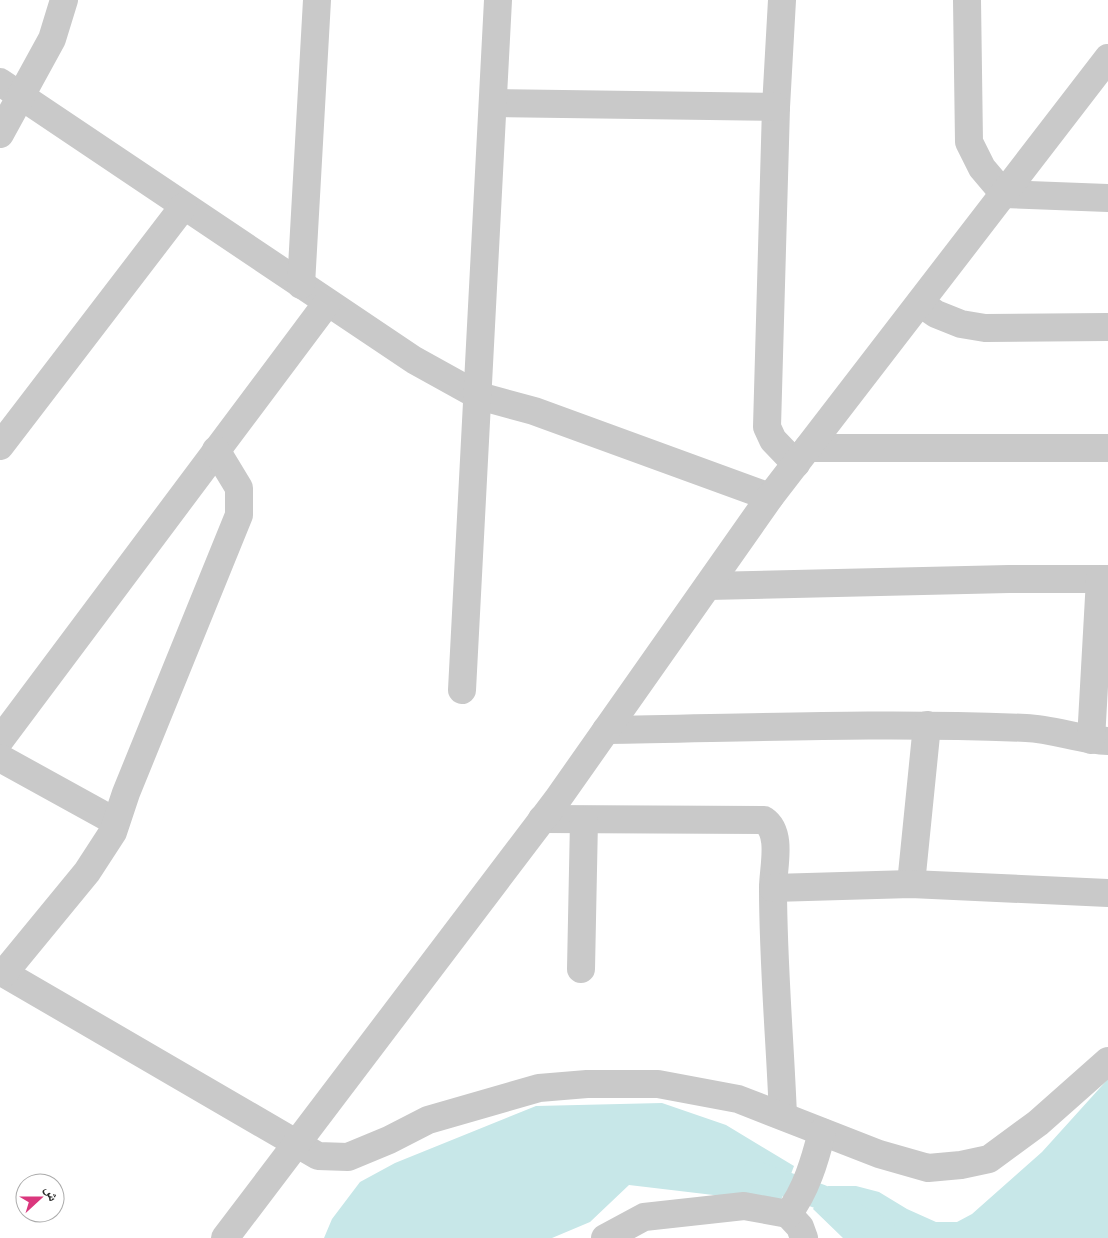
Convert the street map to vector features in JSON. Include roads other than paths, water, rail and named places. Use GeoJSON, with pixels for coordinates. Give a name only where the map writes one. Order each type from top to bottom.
{"type":"FeatureCollection","features":[{"type":"Feature","properties":{"kind":"street"},"geometry":{"type":"LineString","coordinates":[[0,134],[10,89],[52,39],[64,0]]}},
{"type":"Feature","properties":{"kind":"street"},"geometry":{"type":"LineString","coordinates":[[301,285],[317,0]]}},
{"type":"Feature","properties":{"kind":"street"},"geometry":{"type":"LineString","coordinates":[[462,690],[479,396],[498,0]]}},
{"type":"Feature","properties":{"kind":"street"},"geometry":{"type":"LineString","coordinates":[[782,0],[776,107],[767,428],[773,440],[802,456],[1108,448]]}},
{"type":"Feature","properties":{"kind":"street"},"geometry":{"type":"LineString","coordinates":[[967,0],[969,142],[982,168],[1004,194],[1108,198]]}},
{"type":"Feature","properties":{"kind":"street"},"geometry":{"type":"LineString","coordinates":[[225,1238],[542,819],[770,497],[1108,58]]}},
{"type":"Feature","properties":{"kind":"street"},"geometry":{"type":"LineString","coordinates":[[10,89],[183,207],[414,360],[479,396],[534,411],[770,497]]}},
{"type":"Feature","properties":{"kind":"street"},"geometry":{"type":"LineString","coordinates":[[493,103],[776,107]]}},
{"type":"Feature","properties":{"kind":"street"},"geometry":{"type":"LineString","coordinates":[[0,446],[183,207]]}},
{"type":"Feature","properties":{"kind":"street"},"geometry":{"type":"LineString","coordinates":[[0,740],[327,303]]}},
{"type":"Feature","properties":{"kind":"street"},"geometry":{"type":"LineString","coordinates":[[920,303],[936,314],[961,324],[985,328],[1108,327]]}},
{"type":"Feature","properties":{"kind":"street"},"geometry":{"type":"LineString","coordinates":[[216,450],[239,488],[239,515],[126,793],[113,832],[86,872],[2,972],[318,1156],[348,1157],[389,1140],[428,1120],[539,1088],[587,1084],[658,1084],[738,1099],[880,1154],[928,1168],[961,1165],[989,1159],[1038,1122],[1108,1062]]}},
{"type":"Feature","properties":{"kind":"street"},"geometry":{"type":"LineString","coordinates":[[606,730],[927,726],[1029,728],[1100,741],[1104,579],[1009,579],[708,586]]}},
{"type":"Feature","properties":{"kind":"street"},"geometry":{"type":"LineString","coordinates":[[911,884],[927,726]]}},
{"type":"Feature","properties":{"kind":"street"},"geometry":{"type":"LineString","coordinates":[[0,758],[116,822]]}},
{"type":"Feature","properties":{"kind":"street"},"geometry":{"type":"LineString","coordinates":[[542,819],[764,820],[771,824],[775,834],[773,888],[783,1116]]}},
{"type":"Feature","properties":{"kind":"street"},"geometry":{"type":"LineString","coordinates":[[580,968],[584,820]]}},
{"type":"Feature","properties":{"kind":"street"},"geometry":{"type":"LineString","coordinates":[[773,888],[911,884],[1108,893]]}},
{"type":"Feature","properties":{"kind":"street"},"geometry":{"type":"LineString","coordinates":[[804,1238],[792,1209],[814,1162],[822,1132]]}},
{"type":"Feature","properties":{"kind":"street"},"geometry":{"type":"LineString","coordinates":[[605,1238],[644,1217],[744,1206],[792,1209]]}},
{"type":"Feature","properties":{"kind":"water"},"geometry":{"type":"Polygon","coordinates":[[[1108,1079],[1108,1238],[843,1238],[813,1209],[828,1186],[856,1186],[879,1192],[907,1209],[936,1222],[957,1222],[972,1214],[1042,1152],[1108,1079]]]}},
{"type":"Feature","properties":{"kind":"water"},"geometry":{"type":"Polygon","coordinates":[[[662,1103],[726,1125],[794,1166],[780,1203],[629,1185],[590,1222],[552,1238],[324,1238],[332,1219],[360,1182],[395,1163],[536,1106],[662,1103]]]}},
{"type":"Feature","properties":{"kind":"waterway"},"geometry":{"type":"LineString","coordinates":[[755,1173],[821,1197],[884,1232],[888,1238]]}}]}
